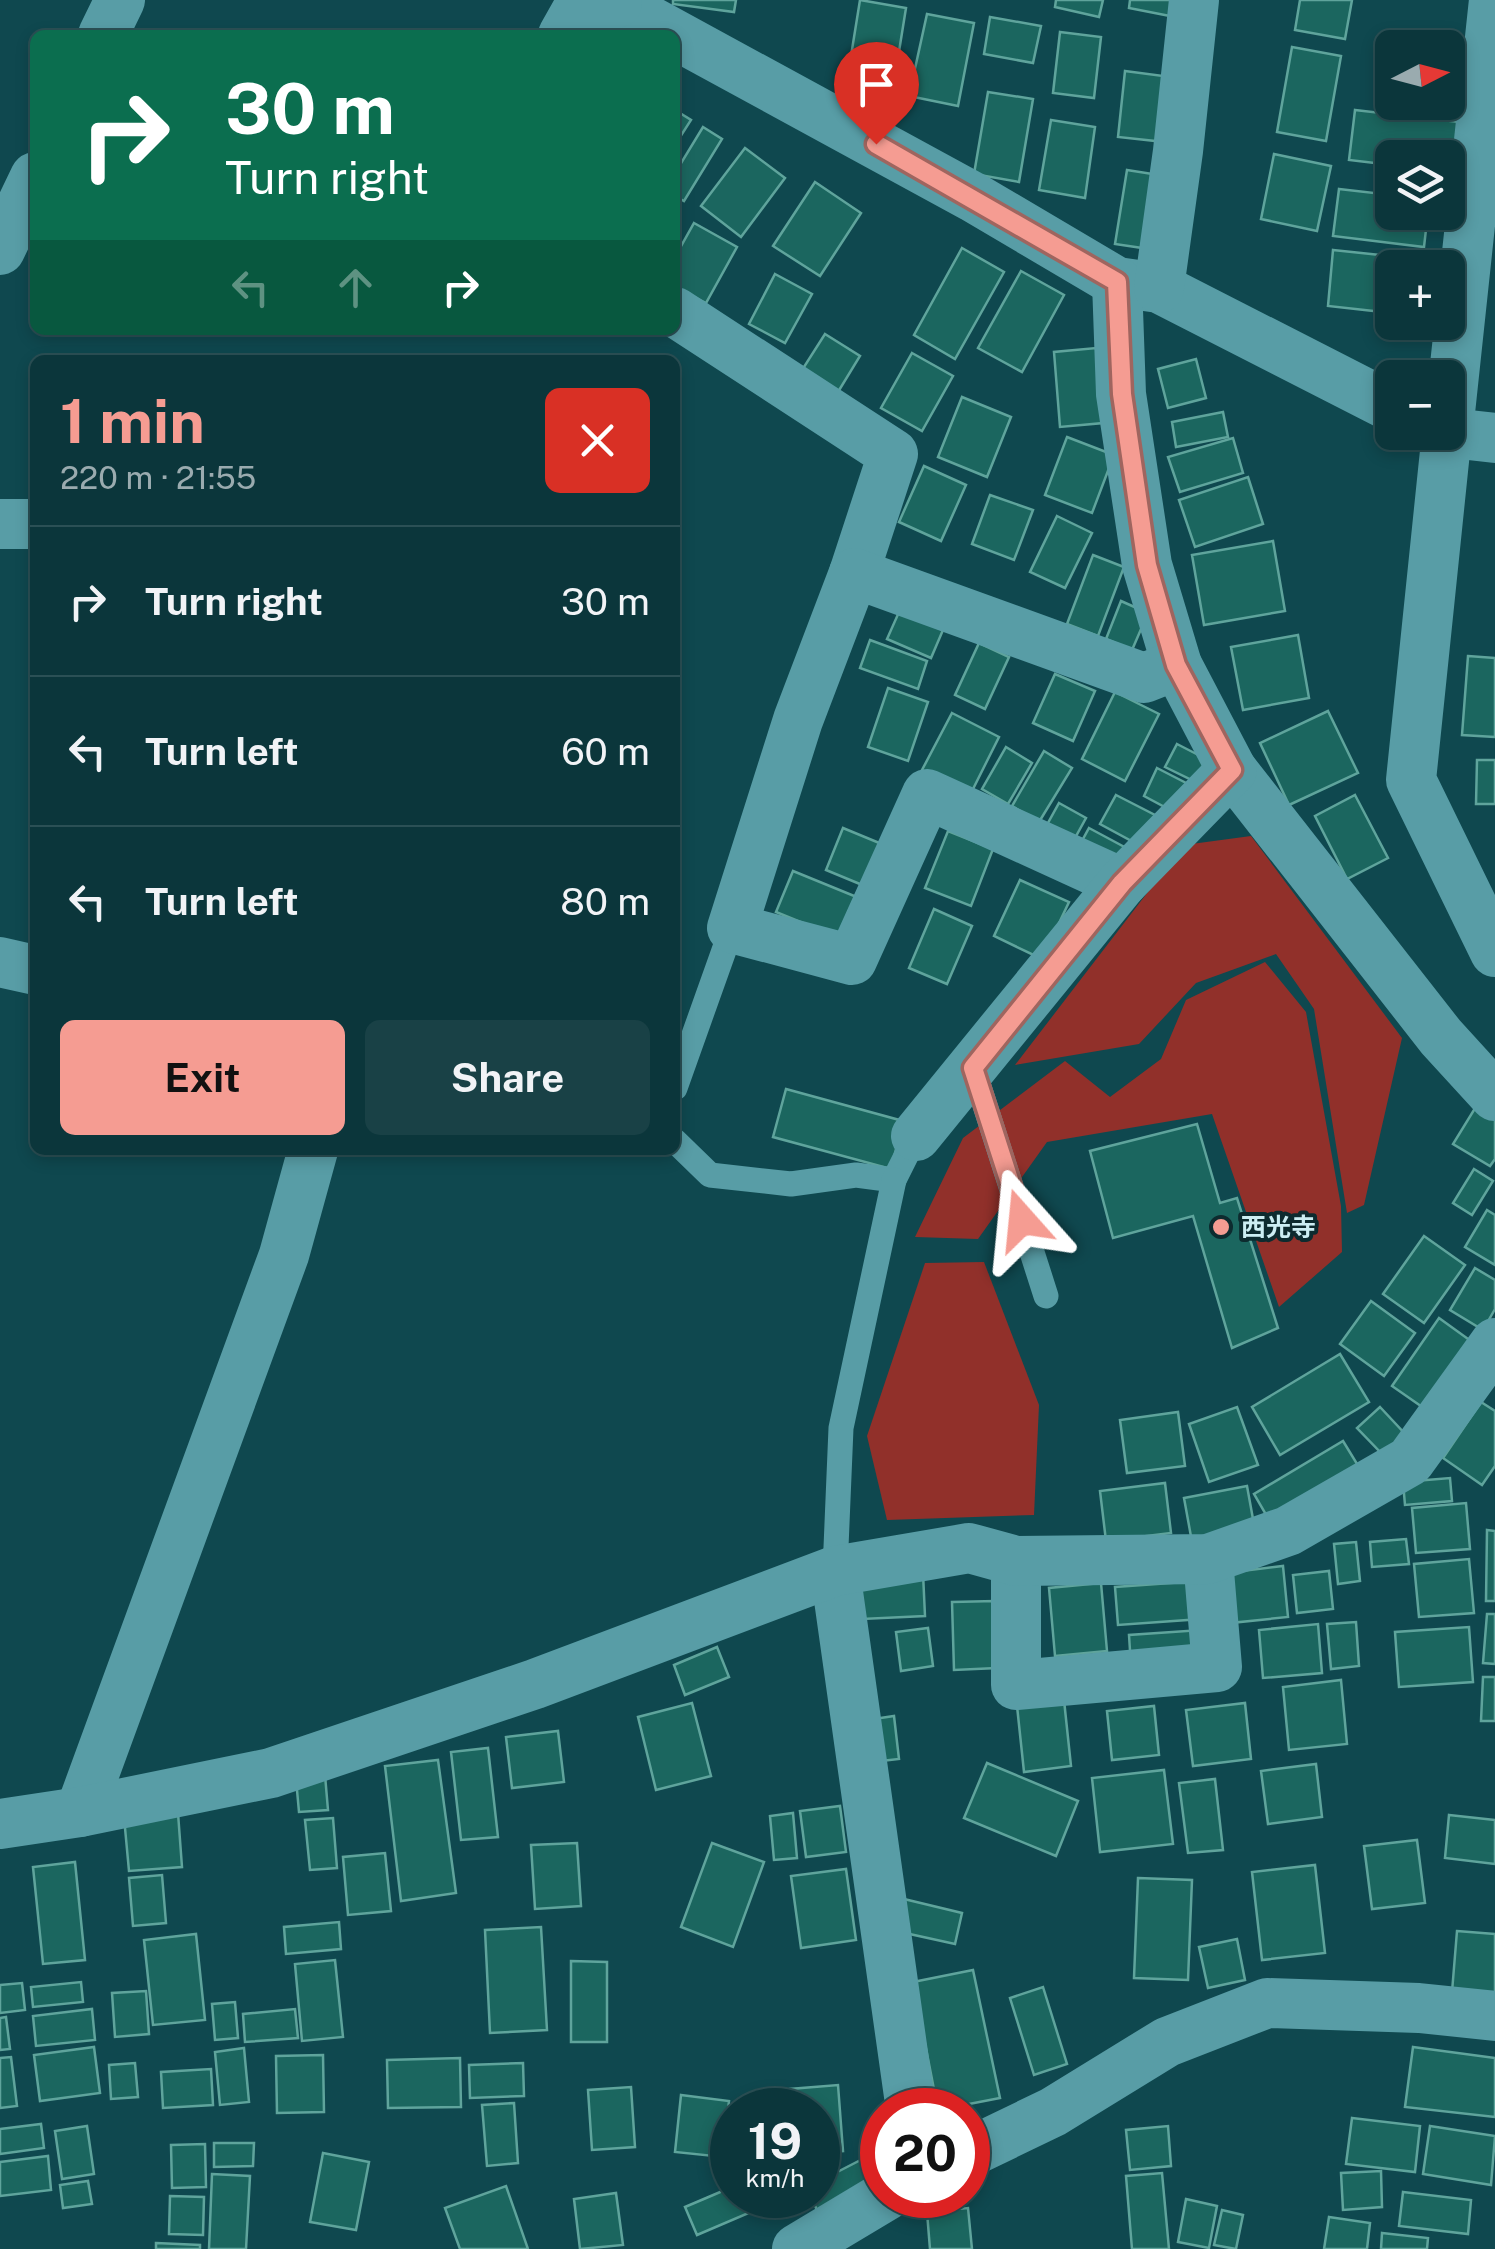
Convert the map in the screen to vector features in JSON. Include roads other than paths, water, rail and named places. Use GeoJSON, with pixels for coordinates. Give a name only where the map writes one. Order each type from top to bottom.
{"type":"FeatureCollection","features":[{"type":"Feature","properties":{"kind":"street"},"geometry":{"type":"LineString","coordinates":[[105,30],[120,0]]}},
{"type":"Feature","properties":{"kind":"street"},"geometry":{"type":"LineString","coordinates":[[1194,0],[1178,151],[1138,285],[1122,394],[1147,565],[1176,665],[1232,770],[1441,1037],[1495,1096]]}},
{"type":"Feature","properties":{"kind":"street"},"geometry":{"type":"LineString","coordinates":[[1462,360],[1494,0]]}},
{"type":"Feature","properties":{"kind":"street"},"geometry":{"type":"LineString","coordinates":[[587,10],[628,30]]}},
{"type":"Feature","properties":{"kind":"street"},"geometry":{"type":"LineString","coordinates":[[680,55],[972,197],[1138,285],[1375,399]]}},
{"type":"Feature","properties":{"kind":"street"},"geometry":{"type":"LineString","coordinates":[[0,250],[30,187]]}},
{"type":"Feature","properties":{"kind":"street"},"geometry":{"type":"LineString","coordinates":[[680,315],[893,454],[854,573],[798,720],[732,928],[852,960],[927,794],[1122,883]]}},
{"type":"Feature","properties":{"kind":"street"},"geometry":{"type":"LineString","coordinates":[[1454,450],[1411,780],[1495,952]]}},
{"type":"Feature","properties":{"kind":"street"},"geometry":{"type":"LineString","coordinates":[[0,524],[30,524]]}},
{"type":"Feature","properties":{"kind":"street"},"geometry":{"type":"LineString","coordinates":[[854,573],[1144,678],[1176,665]]}},
{"type":"Feature","properties":{"kind":"street"},"geometry":{"type":"LineString","coordinates":[[916,1136],[1122,883],[1232,770]]}},
{"type":"Feature","properties":{"kind":"street"},"geometry":{"type":"LineString","coordinates":[[0,962],[30,969]]}},
{"type":"Feature","properties":{"kind":"street"},"geometry":{"type":"LineString","coordinates":[[80,1812],[284,1256],[312,1155]]}},
{"type":"Feature","properties":{"kind":"street"},"geometry":{"type":"LineString","coordinates":[[0,1824],[80,1812],[270,1773],[535,1684],[835,1571],[968,1548],[1016,1562],[1208,1559],[1288,1530],[1410,1461],[1495,1344]]}},
{"type":"Feature","properties":{"kind":"street"},"geometry":{"type":"LineString","coordinates":[[1016,1562],[1016,1685],[1217,1666],[1208,1559]]}},
{"type":"Feature","properties":{"kind":"street"},"geometry":{"type":"LineString","coordinates":[[835,1571],[908,2088]]}},
{"type":"Feature","properties":{"kind":"street"},"geometry":{"type":"LineString","coordinates":[[990,2142],[1053,2112],[1167,2042],[1268,2003],[1419,2008],[1495,2016]]}},
{"type":"Feature","properties":{"kind":"street"},"geometry":{"type":"LineString","coordinates":[[796,2249],[860,2211]]}},
{"type":"Feature","properties":{"kind":"lane"},"geometry":{"type":"LineString","coordinates":[[680,1074],[732,928]]}},
{"type":"Feature","properties":{"kind":"lane"},"geometry":{"type":"LineString","coordinates":[[973,1068],[1046,1296]]}},
{"type":"Feature","properties":{"kind":"lane"},"geometry":{"type":"LineString","coordinates":[[835,1571],[841,1428],[894,1180],[916,1136]]}},
{"type":"Feature","properties":{"kind":"lane"},"geometry":{"type":"LineString","coordinates":[[680,1146],[710,1175],[791,1184],[856,1175],[894,1180]]}},
{"type":"Feature","properties":{"kind":"place","name":"西光寺"},"geometry":{"type":"Point","coordinates":[1221,1227]}}]}
